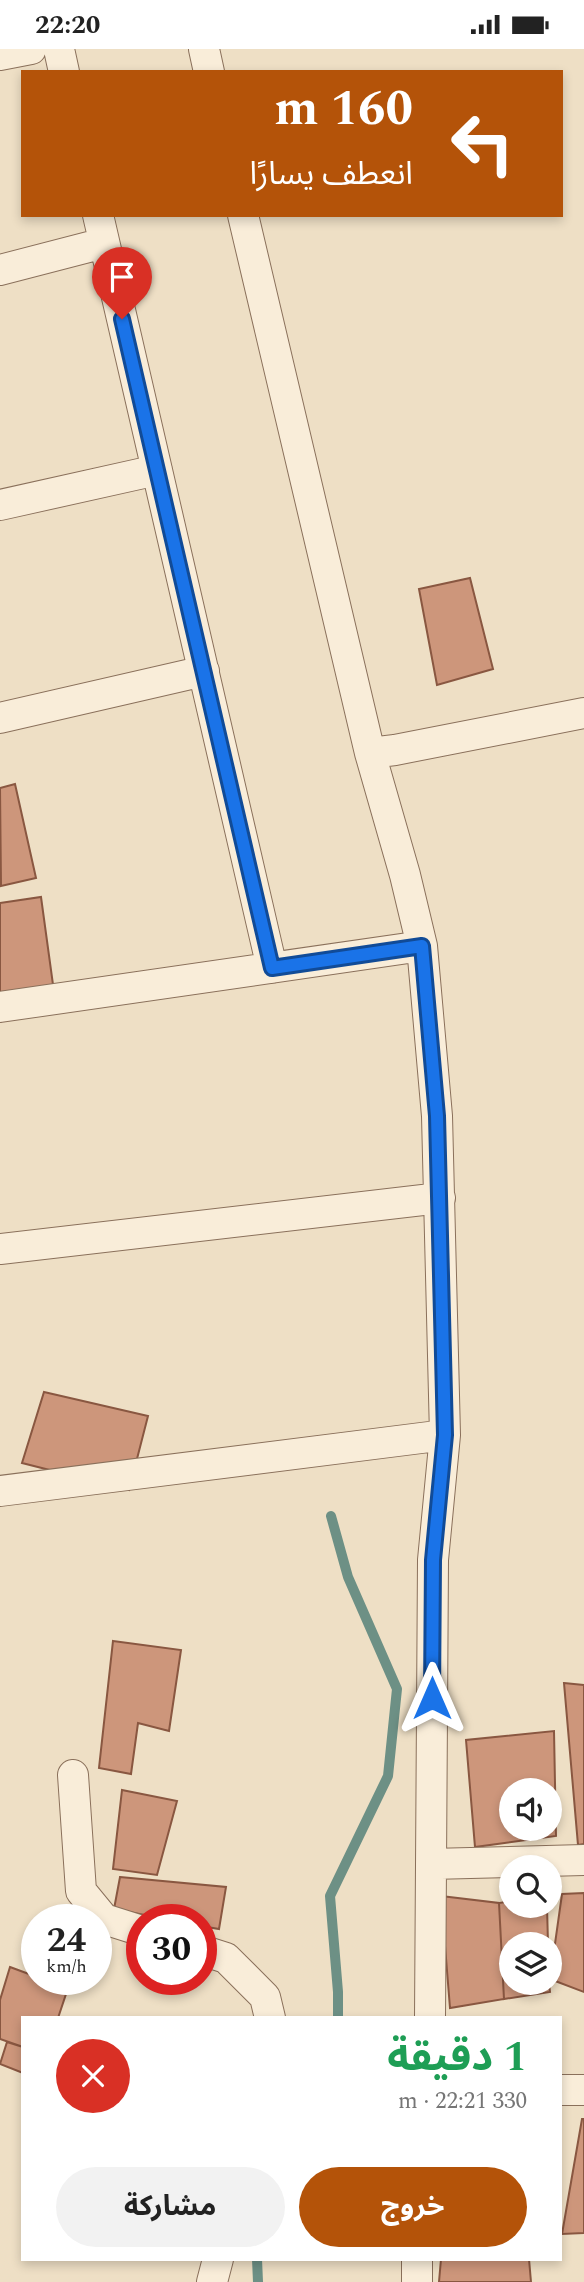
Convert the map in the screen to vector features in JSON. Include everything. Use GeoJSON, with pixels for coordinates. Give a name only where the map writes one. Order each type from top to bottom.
{"type":"FeatureCollection","features":[{"type":"Feature","properties":{"kind":"street"},"geometry":{"type":"LineString","coordinates":[[0,55],[31,49]]}},
{"type":"Feature","properties":{"kind":"street"},"geometry":{"type":"LineString","coordinates":[[59,49],[64,70]]}},
{"type":"Feature","properties":{"kind":"street"},"geometry":{"type":"LineString","coordinates":[[204,49],[209,70]]}},
{"type":"Feature","properties":{"kind":"street"},"geometry":{"type":"LineString","coordinates":[[243,217],[370,753],[422,946],[437,1116],[445,1435],[433,1560],[430,2016]]}},
{"type":"Feature","properties":{"kind":"street"},"geometry":{"type":"LineString","coordinates":[[0,270],[101,229],[272,968]]}},
{"type":"Feature","properties":{"kind":"street"},"geometry":{"type":"LineString","coordinates":[[0,505],[157,470]]}},
{"type":"Feature","properties":{"kind":"street"},"geometry":{"type":"LineString","coordinates":[[0,718],[204,671]]}},
{"type":"Feature","properties":{"kind":"street"},"geometry":{"type":"LineString","coordinates":[[370,753],[584,713]]}},
{"type":"Feature","properties":{"kind":"street"},"geometry":{"type":"LineString","coordinates":[[0,1007],[422,946]]}},
{"type":"Feature","properties":{"kind":"street"},"geometry":{"type":"LineString","coordinates":[[0,1249],[440,1198]]}},
{"type":"Feature","properties":{"kind":"street"},"geometry":{"type":"LineString","coordinates":[[0,1491],[445,1435]]}},
{"type":"Feature","properties":{"kind":"street"},"geometry":{"type":"LineString","coordinates":[[74,1775],[81,1891],[104,1919],[126,1926]]}},
{"type":"Feature","properties":{"kind":"street"},"geometry":{"type":"LineString","coordinates":[[431,1864],[584,1860]]}},
{"type":"Feature","properties":{"kind":"street"},"geometry":{"type":"LineString","coordinates":[[217,1955],[226,1958],[265,1997],[270,2016]]}},
{"type":"Feature","properties":{"kind":"street"},"geometry":{"type":"LineString","coordinates":[[562,2090],[584,2090]]}},
{"type":"Feature","properties":{"kind":"street"},"geometry":{"type":"LineString","coordinates":[[212,2282],[217,2261]]}},
{"type":"Feature","properties":{"kind":"street"},"geometry":{"type":"LineString","coordinates":[[417,2261],[417,2282]]}},
{"type":"Feature","properties":{"kind":"building"},"geometry":{"type":"Polygon","coordinates":[[[470,578],[493,669],[437,685],[419,589],[470,578]]]}},
{"type":"Feature","properties":{"kind":"building"},"geometry":{"type":"Polygon","coordinates":[[[15,784],[36,878],[1,886],[0,788],[15,784]]]}},
{"type":"Feature","properties":{"kind":"building"},"geometry":{"type":"Polygon","coordinates":[[[41,897],[54,992],[0,999],[0,903],[41,897]]]}},
{"type":"Feature","properties":{"kind":"building"},"geometry":{"type":"Polygon","coordinates":[[[44,1392],[148,1416],[129,1490],[22,1463],[44,1392]]]}},
{"type":"Feature","properties":{"kind":"building"},"geometry":{"type":"Polygon","coordinates":[[[113,1641],[181,1650],[169,1731],[138,1723],[131,1774],[99,1768],[113,1641]]]}},
{"type":"Feature","properties":{"kind":"building"},"geometry":{"type":"Polygon","coordinates":[[[564,1683],[584,1685],[584,1844],[578,1845],[564,1683]]]}},
{"type":"Feature","properties":{"kind":"building"},"geometry":{"type":"Polygon","coordinates":[[[554,1731],[555,1778],[499,1778],[499,1841],[519,1841],[475,1847],[466,1740],[554,1731]]]}},
{"type":"Feature","properties":{"kind":"building"},"geometry":{"type":"Polygon","coordinates":[[[122,1790],[177,1801],[157,1875],[113,1869],[122,1790]]]}},
{"type":"Feature","properties":{"kind":"building"},"geometry":{"type":"Polygon","coordinates":[[[120,1877],[226,1887],[219,1929],[217,1904],[126,1904],[126,1911],[114,1909],[120,1877]]]}},
{"type":"Feature","properties":{"kind":"building"},"geometry":{"type":"Polygon","coordinates":[[[584,1893],[584,1992],[562,1984],[562,1932],[557,1932],[559,1918],[562,1918],[562,1894],[584,1893]]]}},
{"type":"Feature","properties":{"kind":"building"},"geometry":{"type":"Polygon","coordinates":[[[441,1896],[499,1903],[499,1995],[504,1995],[504,1999],[450,2008],[441,1896]]]}},
{"type":"Feature","properties":{"kind":"building"},"geometry":{"type":"Polygon","coordinates":[[[500,1918],[547,1918],[548,1932],[501,1932],[500,1918]]]}},
{"type":"Feature","properties":{"kind":"building"},"geometry":{"type":"Polygon","coordinates":[[[10,1967],[21,1971],[21,1995],[66,1995],[59,2016],[21,2016],[21,2046],[0,2039],[0,2000],[10,1967]]]}},
{"type":"Feature","properties":{"kind":"building"},"geometry":{"type":"Polygon","coordinates":[[[504,1995],[530,1995],[504,1999],[504,1995]]]}},
{"type":"Feature","properties":{"kind":"building"},"geometry":{"type":"Polygon","coordinates":[[[7,2042],[21,2046],[21,2072],[0,2064],[7,2042]]]}},
{"type":"Feature","properties":{"kind":"building"},"geometry":{"type":"Polygon","coordinates":[[[582,2119],[584,2233],[562,2234],[582,2119]]]}},
{"type":"Feature","properties":{"kind":"building"},"geometry":{"type":"Polygon","coordinates":[[[441,2261],[529,2261],[531,2282],[439,2282],[441,2261]]]}},
{"type":"Feature","properties":{"kind":"waterway"},"geometry":{"type":"LineString","coordinates":[[331,1516],[348,1577],[397,1689],[388,1776],[330,1896],[338,2016]]}},
{"type":"Feature","properties":{"kind":"waterway"},"geometry":{"type":"LineString","coordinates":[[257,2261],[258,2282]]}},
{"type":"Feature","properties":{"kind":"route"},"geometry":{"type":"LineString","coordinates":[[122,319],[272,968],[422,946],[437,1116],[445,1435],[433,1560],[432,1698]]}}]}
